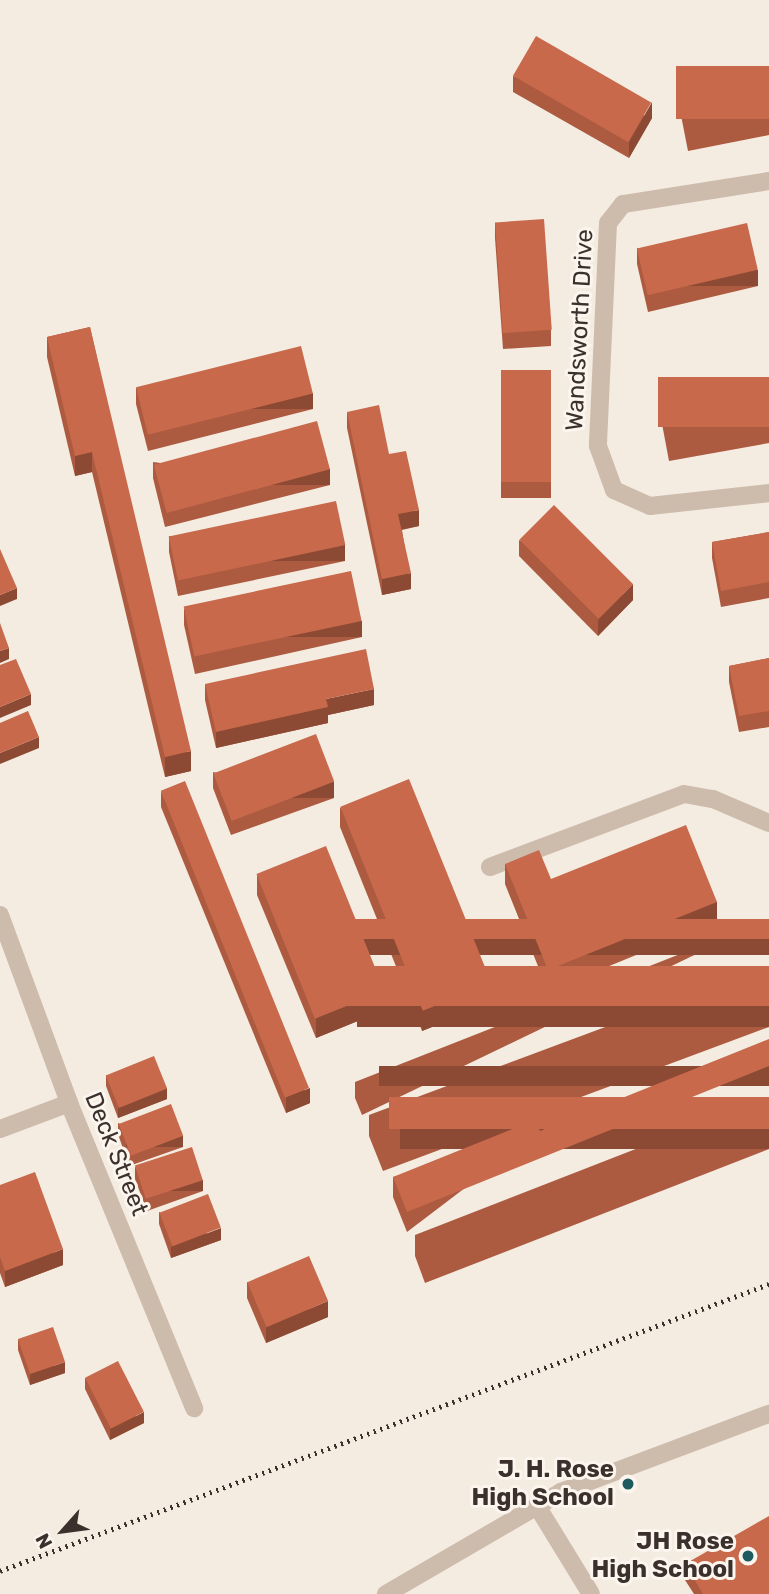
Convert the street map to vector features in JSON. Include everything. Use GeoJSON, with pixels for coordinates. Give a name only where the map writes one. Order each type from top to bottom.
{"type":"FeatureCollection","features":[{"type":"Feature","properties":{"kind":"street","name":"Wandsworth Drive"},"geometry":{"type":"LineString","coordinates":[[769,181],[624,204],[608,223],[597,446],[614,490],[650,506],[769,493]]}},
{"type":"Feature","properties":{"kind":"street"},"geometry":{"type":"LineString","coordinates":[[490,867],[676,795],[713,799],[769,823]]}},
{"type":"Feature","properties":{"kind":"street","name":"Deck Street"},"geometry":{"type":"LineString","coordinates":[[0,915],[69,1103],[194,1408]]}},
{"type":"Feature","properties":{"kind":"street"},"geometry":{"type":"LineString","coordinates":[[0,1129],[69,1103]]}},
{"type":"Feature","properties":{"kind":"street"},"geometry":{"type":"LineString","coordinates":[[386,1594],[561,1492],[769,1414]]}},
{"type":"Feature","properties":{"kind":"street"},"geometry":{"type":"LineString","coordinates":[[537,1506],[591,1594]]}},
{"type":"Feature","properties":{"kind":"building"},"geometry":{"type":"Polygon","coordinates":[[[536,36],[651,102],[628,142],[513,76],[536,36]]]}},
{"type":"Feature","properties":{"kind":"building"},"geometry":{"type":"Polygon","coordinates":[[[676,66],[769,66],[769,119],[676,119],[676,66]]]}},
{"type":"Feature","properties":{"kind":"building"},"geometry":{"type":"Polygon","coordinates":[[[544,219],[552,330],[503,333],[495,222],[544,219]]]}},
{"type":"Feature","properties":{"kind":"building"},"geometry":{"type":"Polygon","coordinates":[[[747,223],[758,270],[648,295],[637,248],[747,223]]]}},
{"type":"Feature","properties":{"kind":"building"},"geometry":{"type":"Polygon","coordinates":[[[90,327],[191,751],[165,757],[92,452],[75,456],[47,337],[90,327]]]}},
{"type":"Feature","properties":{"kind":"building"},"geometry":{"type":"Polygon","coordinates":[[[301,346],[313,394],[148,435],[136,387],[301,346]]]}},
{"type":"Feature","properties":{"kind":"building"},"geometry":{"type":"Polygon","coordinates":[[[501,370],[551,370],[551,482],[501,482],[501,370]]]}},
{"type":"Feature","properties":{"kind":"building"},"geometry":{"type":"Polygon","coordinates":[[[658,377],[769,377],[769,427],[658,427],[658,377]]]}},
{"type":"Feature","properties":{"kind":"building"},"geometry":{"type":"Polygon","coordinates":[[[379,405],[389,454],[406,451],[419,510],[398,514],[411,573],[382,579],[347,412],[379,405]]]}},
{"type":"Feature","properties":{"kind":"building"},"geometry":{"type":"Polygon","coordinates":[[[317,421],[330,469],[167,513],[154,465],[317,421]]]}},
{"type":"Feature","properties":{"kind":"building"},"geometry":{"type":"Polygon","coordinates":[[[336,501],[345,545],[178,581],[169,537],[336,501]]]}},
{"type":"Feature","properties":{"kind":"building"},"geometry":{"type":"Polygon","coordinates":[[[554,505],[633,584],[599,619],[519,540],[554,505]]]}},
{"type":"Feature","properties":{"kind":"building"},"geometry":{"type":"Polygon","coordinates":[[[769,532],[769,582],[721,591],[712,542],[769,532]]]}},
{"type":"Feature","properties":{"kind":"building"},"geometry":{"type":"Polygon","coordinates":[[[0,549],[17,588],[0,595],[0,549]]]}},
{"type":"Feature","properties":{"kind":"building"},"geometry":{"type":"Polygon","coordinates":[[[351,571],[362,621],[194,656],[184,607],[351,571]]]}},
{"type":"Feature","properties":{"kind":"building"},"geometry":{"type":"Polygon","coordinates":[[[0,623],[9,648],[0,651],[0,623]]]}},
{"type":"Feature","properties":{"kind":"building"},"geometry":{"type":"Polygon","coordinates":[[[366,649],[374,689],[326,699],[328,707],[216,732],[205,684],[366,649]]]}},
{"type":"Feature","properties":{"kind":"building"},"geometry":{"type":"Polygon","coordinates":[[[769,658],[769,711],[739,716],[729,666],[769,658]]]}},
{"type":"Feature","properties":{"kind":"building"},"geometry":{"type":"Polygon","coordinates":[[[16,659],[31,694],[0,707],[0,665],[16,659]]]}},
{"type":"Feature","properties":{"kind":"building"},"geometry":{"type":"Polygon","coordinates":[[[28,711],[39,737],[0,753],[0,723],[28,711]]]}},
{"type":"Feature","properties":{"kind":"building"},"geometry":{"type":"Polygon","coordinates":[[[316,734],[334,782],[232,821],[213,773],[316,734]]]}},
{"type":"Feature","properties":{"kind":"building"},"geometry":{"type":"Polygon","coordinates":[[[409,779],[491,983],[423,1011],[340,807],[409,779]]]}},
{"type":"Feature","properties":{"kind":"building"},"geometry":{"type":"Polygon","coordinates":[[[185,781],[309,1088],[285,1098],[161,791],[185,781]]]}},
{"type":"Feature","properties":{"kind":"building"},"geometry":{"type":"Polygon","coordinates":[[[686,825],[717,902],[548,970],[505,864],[539,850],[551,879],[686,825]]]}},
{"type":"Feature","properties":{"kind":"building"},"geometry":{"type":"Polygon","coordinates":[[[326,846],[384,991],[315,1019],[256,874],[326,846]]]}},
{"type":"Feature","properties":{"kind":"building"},"geometry":{"type":"Polygon","coordinates":[[[324,919],[769,919],[769,939],[324,939],[324,919]]]}},
{"type":"Feature","properties":{"kind":"building"},"geometry":{"type":"Polygon","coordinates":[[[342,966],[769,966],[769,1006],[342,1006],[342,966]]]}},
{"type":"Feature","properties":{"kind":"building"},"geometry":{"type":"Polygon","coordinates":[[[769,1039],[769,1066],[407,1212],[393,1177],[535,1120],[540,1131],[769,1039]]]}},
{"type":"Feature","properties":{"kind":"building"},"geometry":{"type":"Polygon","coordinates":[[[154,1056],[167,1088],[119,1108],[106,1075],[154,1056]]]}},
{"type":"Feature","properties":{"kind":"building"},"geometry":{"type":"Polygon","coordinates":[[[389,1097],[769,1097],[769,1129],[389,1129],[389,1097]]]}},
{"type":"Feature","properties":{"kind":"building"},"geometry":{"type":"Polygon","coordinates":[[[171,1104],[183,1136],[131,1156],[119,1124],[171,1104]]]}},
{"type":"Feature","properties":{"kind":"building"},"geometry":{"type":"Polygon","coordinates":[[[192,1147],[203,1180],[146,1199],[135,1166],[192,1147]]]}},
{"type":"Feature","properties":{"kind":"building"},"geometry":{"type":"Polygon","coordinates":[[[35,1172],[63,1249],[5,1271],[0,1257],[0,1185],[35,1172]]]}},
{"type":"Feature","properties":{"kind":"building"},"geometry":{"type":"Polygon","coordinates":[[[208,1194],[221,1228],[172,1246],[159,1213],[208,1194]]]}},
{"type":"Feature","properties":{"kind":"building"},"geometry":{"type":"Polygon","coordinates":[[[309,1256],[328,1301],[266,1327],[247,1282],[309,1256]]]}},
{"type":"Feature","properties":{"kind":"building"},"geometry":{"type":"Polygon","coordinates":[[[53,1327],[65,1362],[30,1374],[18,1339],[53,1327]]]}},
{"type":"Feature","properties":{"kind":"building"},"geometry":{"type":"Polygon","coordinates":[[[118,1361],[144,1412],[111,1429],[85,1378],[118,1361]]]}},
{"type":"Feature","properties":{"kind":"building","name":"JH Rose High School"},"geometry":{"type":"Polygon","coordinates":[[[769,1516],[769,1594],[703,1594],[685,1564],[769,1516]]]}},
{"type":"Feature","properties":{"kind":"railway"},"geometry":{"type":"LineString","coordinates":[[0,1571],[769,1284]]}},
{"type":"Feature","properties":{"kind":"place","name":"J. H. Rose High School"},"geometry":{"type":"Point","coordinates":[628,1484]}},
{"type":"Feature","properties":{"kind":"place","name":"JH Rose High School"},"geometry":{"type":"Point","coordinates":[748,1556]}}]}
